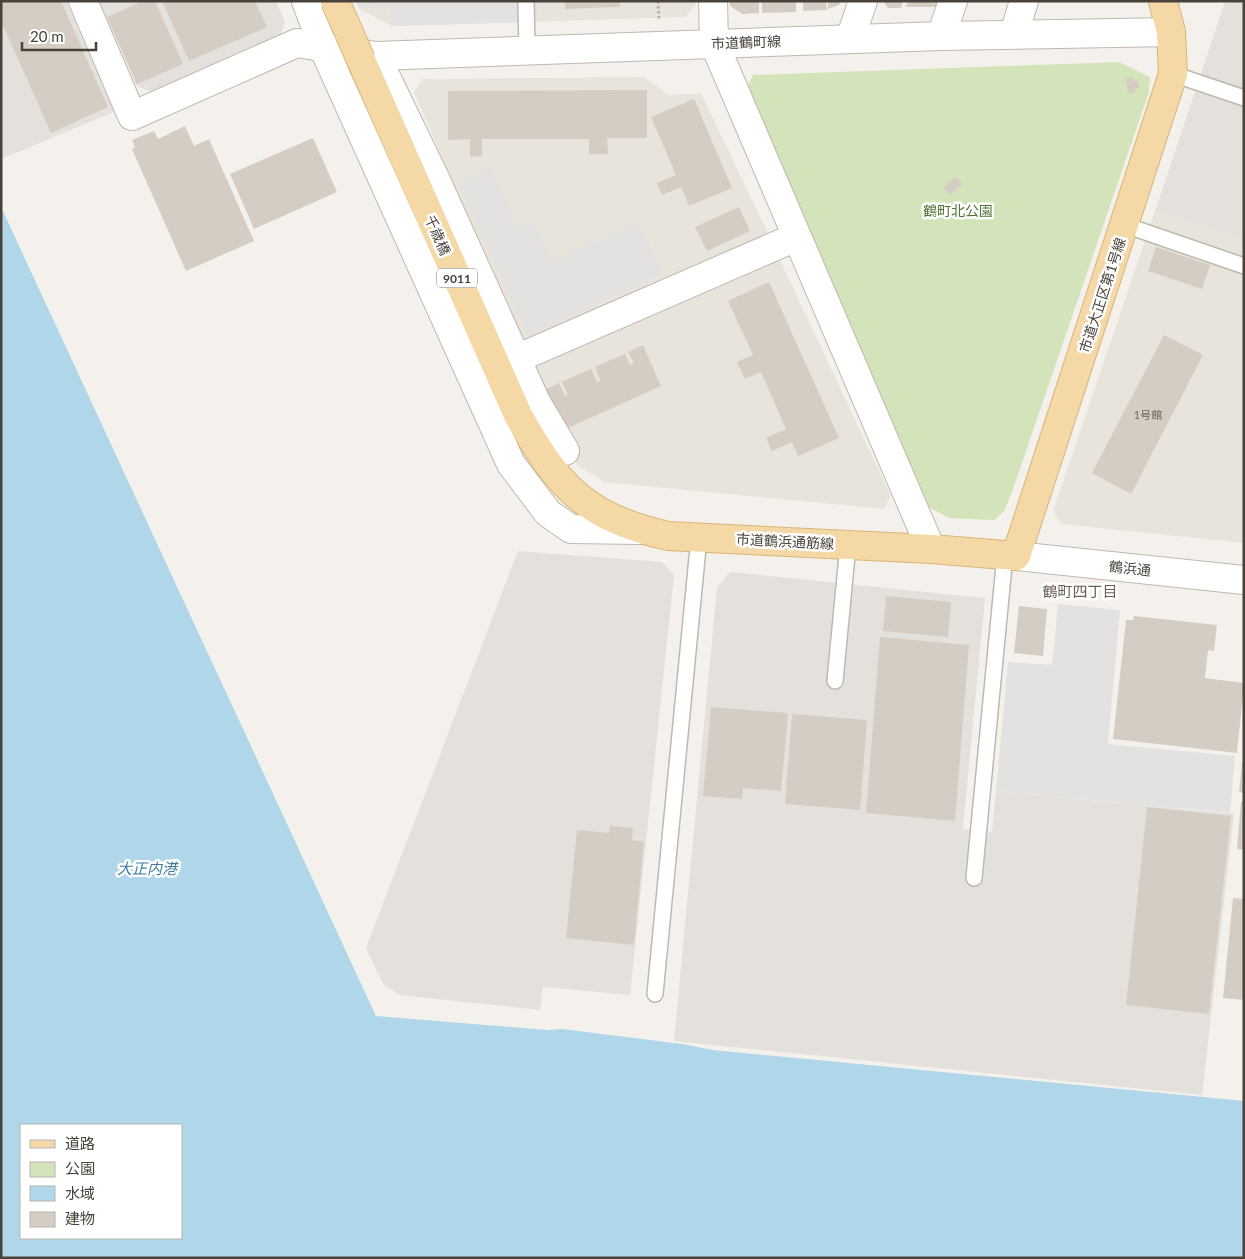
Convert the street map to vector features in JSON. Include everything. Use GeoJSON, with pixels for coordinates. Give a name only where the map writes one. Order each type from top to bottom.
{"type":"FeatureCollection","features":[{"type":"Feature","properties":{"kind":"main road","name":"千歳橋"},"geometry":{"type":"LineString","coordinates":[[334,1],[518,416],[538,452],[566,488]]}},
{"type":"Feature","properties":{"kind":"main road"},"geometry":{"type":"LineString","coordinates":[[1163,1],[1171,32]]}},
{"type":"Feature","properties":{"kind":"main road"},"geometry":{"type":"LineString","coordinates":[[1171,32],[1181,1]]}},
{"type":"Feature","properties":{"kind":"main road","name":"市道大正区第1号線"},"geometry":{"type":"LineString","coordinates":[[1010,556],[1125,225],[1173,74],[1171,32]]}},
{"type":"Feature","properties":{"kind":"main road","name":"市道鶴浜通筋線"},"geometry":{"type":"LineString","coordinates":[[566,488],[614,520],[640,530],[668,536],[848,544],[1010,556]]}},
{"type":"Feature","properties":{"kind":"street","name":"市道鶴町線"},"geometry":{"type":"LineString","coordinates":[[83,1],[132,116],[297,43],[376,56],[941,36],[1171,32]]}},
{"type":"Feature","properties":{"kind":"street"},"geometry":{"type":"LineString","coordinates":[[306,1],[323,47],[510,464],[548,513],[572,529],[640,530]]}},
{"type":"Feature","properties":{"kind":"street"},"geometry":{"type":"LineString","coordinates":[[713,1],[714,43],[931,549]]}},
{"type":"Feature","properties":{"kind":"street"},"geometry":{"type":"LineString","coordinates":[[850,39],[863,1]]}},
{"type":"Feature","properties":{"kind":"street"},"geometry":{"type":"LineString","coordinates":[[941,36],[953,1]]}},
{"type":"Feature","properties":{"kind":"street"},"geometry":{"type":"LineString","coordinates":[[1014,34],[1024,1]]}},
{"type":"Feature","properties":{"kind":"street"},"geometry":{"type":"LineString","coordinates":[[376,56],[434,176],[536,402],[565,451]]}},
{"type":"Feature","properties":{"kind":"street"},"geometry":{"type":"LineString","coordinates":[[516,359],[796,237]]}},
{"type":"Feature","properties":{"kind":"street","name":"鶴浜通"},"geometry":{"type":"LineString","coordinates":[[1010,556],[1244,580]]}},
{"type":"Feature","properties":{"kind":"lane"},"geometry":{"type":"LineString","coordinates":[[526,1],[527,51]]}},
{"type":"Feature","properties":{"kind":"lane"},"geometry":{"type":"LineString","coordinates":[[1173,74],[1244,98]]}},
{"type":"Feature","properties":{"kind":"lane"},"geometry":{"type":"LineString","coordinates":[[1125,225],[1244,266]]}},
{"type":"Feature","properties":{"kind":"lane"},"geometry":{"type":"LineString","coordinates":[[655,994],[699,537]]}},
{"type":"Feature","properties":{"kind":"lane"},"geometry":{"type":"LineString","coordinates":[[835,681],[848,544]]}},
{"type":"Feature","properties":{"kind":"lane"},"geometry":{"type":"LineString","coordinates":[[974,878],[1010,556]]}},
{"type":"Feature","properties":{"kind":"shaded area"},"geometry":{"type":"Polygon","coordinates":[[[1,1],[66,1],[114,112],[1,159],[1,1]]]}},
{"type":"Feature","properties":{"kind":"shaded area"},"geometry":{"type":"Polygon","coordinates":[[[99,1],[276,1],[285,22],[280,36],[150,92],[136,85],[99,1]]]}},
{"type":"Feature","properties":{"kind":"shaded area"},"geometry":{"type":"Polygon","coordinates":[[[356,1],[696,1],[696,4],[685,17],[392,26],[359,9],[356,1]]]}},
{"type":"Feature","properties":{"kind":"shaded area"},"geometry":{"type":"Polygon","coordinates":[[[356,1],[538,1],[538,22],[392,26],[390,5],[359,9],[356,1]]]}},
{"type":"Feature","properties":{"kind":"shaded area"},"geometry":{"type":"Polygon","coordinates":[[[1225,1],[1244,1],[1244,240],[1155,211],[1225,1]]]}},
{"type":"Feature","properties":{"kind":"shaded area"},"geometry":{"type":"Polygon","coordinates":[[[644,77],[669,95],[701,93],[771,240],[524,349],[414,92],[423,79],[644,77]]]}},
{"type":"Feature","properties":{"kind":"shaded area"},"geometry":{"type":"Polygon","coordinates":[[[490,168],[518,228],[534,220],[553,261],[639,222],[664,273],[528,336],[457,183],[490,168]]]}},
{"type":"Feature","properties":{"kind":"shaded area"},"geometry":{"type":"Polygon","coordinates":[[[1155,211],[1244,240],[1244,543],[1061,524],[1053,511],[1155,211]]]}},
{"type":"Feature","properties":{"kind":"shaded area"},"geometry":{"type":"Polygon","coordinates":[[[780,260],[891,496],[884,509],[604,482],[577,465],[560,432],[533,368],[780,260]]]}},
{"type":"Feature","properties":{"kind":"shaded area"},"geometry":{"type":"Polygon","coordinates":[[[518,551],[662,562],[674,575],[630,995],[543,987],[540,1010],[400,995],[383,984],[366,948],[518,551]]]}},
{"type":"Feature","properties":{"kind":"shaded area"},"geometry":{"type":"Polygon","coordinates":[[[730,572],[985,598],[963,829],[992,832],[996,791],[1234,814],[1202,1095],[674,1041],[717,588],[730,572]]]}},
{"type":"Feature","properties":{"kind":"shaded area"},"geometry":{"type":"Polygon","coordinates":[[[1058,604],[1120,610],[1108,744],[1235,756],[1230,813],[996,791],[1008,662],[1052,665],[1058,604]]]}},
{"type":"Feature","properties":{"kind":"green space","name":"鶴町北公園"},"geometry":{"type":"Polygon","coordinates":[[[1119,62],[1150,77],[1149,92],[1012,492],[1004,511],[994,520],[949,518],[929,507],[748,86],[753,75],[1119,62]]]}},
{"type":"Feature","properties":{"kind":"water","name":"大正内港"},"geometry":{"type":"Polygon","coordinates":[[[1,207],[376,1016],[547,1030],[562,1029],[682,1044],[713,1050],[1244,1101],[1244,1258],[1,1258],[1,207]]]}},
{"type":"Feature","properties":{"kind":"building"},"geometry":{"type":"Polygon","coordinates":[[[1,1],[61,1],[108,107],[51,133],[1,21],[1,1]]]}},
{"type":"Feature","properties":{"kind":"building"},"geometry":{"type":"Polygon","coordinates":[[[143,1],[155,1],[183,64],[137,84],[107,17],[143,1]]]}},
{"type":"Feature","properties":{"kind":"building"},"geometry":{"type":"Polygon","coordinates":[[[162,1],[255,1],[267,27],[189,61],[162,1]]]}},
{"type":"Feature","properties":{"kind":"building"},"geometry":{"type":"Polygon","coordinates":[[[565,1],[620,1],[620,7],[565,9],[565,1]]]}},
{"type":"Feature","properties":{"kind":"building"},"geometry":{"type":"Polygon","coordinates":[[[730,1],[759,1],[759,13],[742,14],[730,6],[730,1]]]}},
{"type":"Feature","properties":{"kind":"building"},"geometry":{"type":"Polygon","coordinates":[[[762,1],[796,1],[796,12],[762,13],[762,1]]]}},
{"type":"Feature","properties":{"kind":"building"},"geometry":{"type":"Polygon","coordinates":[[[803,1],[826,1],[827,10],[803,11],[803,1]]]}},
{"type":"Feature","properties":{"kind":"building"},"geometry":{"type":"Polygon","coordinates":[[[828,1],[841,1],[839,5],[828,9],[828,1]]]}},
{"type":"Feature","properties":{"kind":"building"},"geometry":{"type":"Polygon","coordinates":[[[883,1],[903,1],[901,8],[888,8],[883,1]]]}},
{"type":"Feature","properties":{"kind":"building"},"geometry":{"type":"Polygon","coordinates":[[[908,1],[942,1],[940,7],[906,7],[908,1]]]}},
{"type":"Feature","properties":{"kind":"building"},"geometry":{"type":"Polygon","coordinates":[[[1132,77],[1133,81],[1137,80],[1139,88],[1134,89],[1135,93],[1128,94],[1126,78],[1132,77]]]}},
{"type":"Feature","properties":{"kind":"building"},"geometry":{"type":"Polygon","coordinates":[[[647,90],[647,138],[607,138],[608,154],[589,154],[589,139],[482,139],[482,156],[470,157],[470,139],[448,140],[448,91],[647,90]]]}},
{"type":"Feature","properties":{"kind":"building"},"geometry":{"type":"Polygon","coordinates":[[[694,99],[732,188],[689,206],[681,187],[662,195],[657,183],[676,175],[651,117],[694,99]]]}},
{"type":"Feature","properties":{"kind":"building"},"geometry":{"type":"Polygon","coordinates":[[[185,126],[194,146],[209,139],[254,241],[186,271],[132,149],[135,148],[132,140],[154,131],[158,139],[185,126]]]}},
{"type":"Feature","properties":{"kind":"building"},"geometry":{"type":"Polygon","coordinates":[[[313,138],[337,192],[254,229],[230,174],[313,138]]]}},
{"type":"Feature","properties":{"kind":"building"},"geometry":{"type":"Polygon","coordinates":[[[955,177],[963,184],[950,195],[943,188],[955,177]]]}},
{"type":"Feature","properties":{"kind":"building"},"geometry":{"type":"Polygon","coordinates":[[[739,207],[750,231],[707,251],[695,227],[739,207]]]}},
{"type":"Feature","properties":{"kind":"building"},"geometry":{"type":"Polygon","coordinates":[[[1156,247],[1210,265],[1202,289],[1148,271],[1156,247]]]}},
{"type":"Feature","properties":{"kind":"building"},"geometry":{"type":"Polygon","coordinates":[[[769,282],[839,438],[798,456],[792,442],[772,451],[766,438],[786,429],[761,372],[745,379],[737,362],[753,355],[728,301],[769,282]]]}},
{"type":"Feature","properties":{"kind":"building"},"geometry":{"type":"Polygon","coordinates":[[[1164,335],[1203,355],[1131,494],[1092,473],[1164,335]]]}},
{"type":"Feature","properties":{"kind":"building"},"geometry":{"type":"Polygon","coordinates":[[[643,345],[661,386],[561,431],[542,391],[559,383],[565,396],[568,395],[562,382],[591,369],[597,382],[601,381],[595,367],[625,354],[630,365],[634,363],[628,352],[643,345]]]}},
{"type":"Feature","properties":{"kind":"building"},"geometry":{"type":"Polygon","coordinates":[[[886,596],[951,602],[948,637],[883,631],[886,596]]]}},
{"type":"Feature","properties":{"kind":"building"},"geometry":{"type":"Polygon","coordinates":[[[1019,606],[1047,609],[1043,656],[1014,653],[1019,606]]]}},
{"type":"Feature","properties":{"kind":"building"},"geometry":{"type":"Polygon","coordinates":[[[1134,616],[1217,625],[1214,651],[1208,650],[1205,678],[1244,683],[1237,753],[1113,739],[1126,620],[1133,620],[1134,616]]]}},
{"type":"Feature","properties":{"kind":"building"},"geometry":{"type":"Polygon","coordinates":[[[880,637],[969,645],[955,821],[866,813],[880,637]]]}},
{"type":"Feature","properties":{"kind":"building"},"geometry":{"type":"Polygon","coordinates":[[[711,707],[788,713],[781,791],[743,788],[742,799],[703,796],[711,707]]]}},
{"type":"Feature","properties":{"kind":"building"},"geometry":{"type":"Polygon","coordinates":[[[792,714],[867,720],[860,810],[785,804],[792,714]]]}},
{"type":"Feature","properties":{"kind":"building"},"geometry":{"type":"Polygon","coordinates":[[[1242,762],[1244,762],[1244,793],[1239,792],[1242,762]]]}},
{"type":"Feature","properties":{"kind":"building"},"geometry":{"type":"Polygon","coordinates":[[[1241,802],[1244,802],[1244,850],[1237,849],[1241,802]]]}},
{"type":"Feature","properties":{"kind":"building"},"geometry":{"type":"Polygon","coordinates":[[[1147,807],[1231,816],[1209,1014],[1126,1005],[1147,807]]]}},
{"type":"Feature","properties":{"kind":"building"},"geometry":{"type":"Polygon","coordinates":[[[610,826],[633,828],[632,840],[644,842],[634,945],[566,938],[577,830],[609,833],[610,826]]]}},
{"type":"Feature","properties":{"kind":"building"},"geometry":{"type":"Polygon","coordinates":[[[1233,898],[1244,899],[1244,1000],[1223,998],[1233,898]]]}},
{"type":"Feature","properties":{"kind":"district","name":"鶴町四丁目"},"geometry":{"type":"Point","coordinates":[1080,591]}}]}
